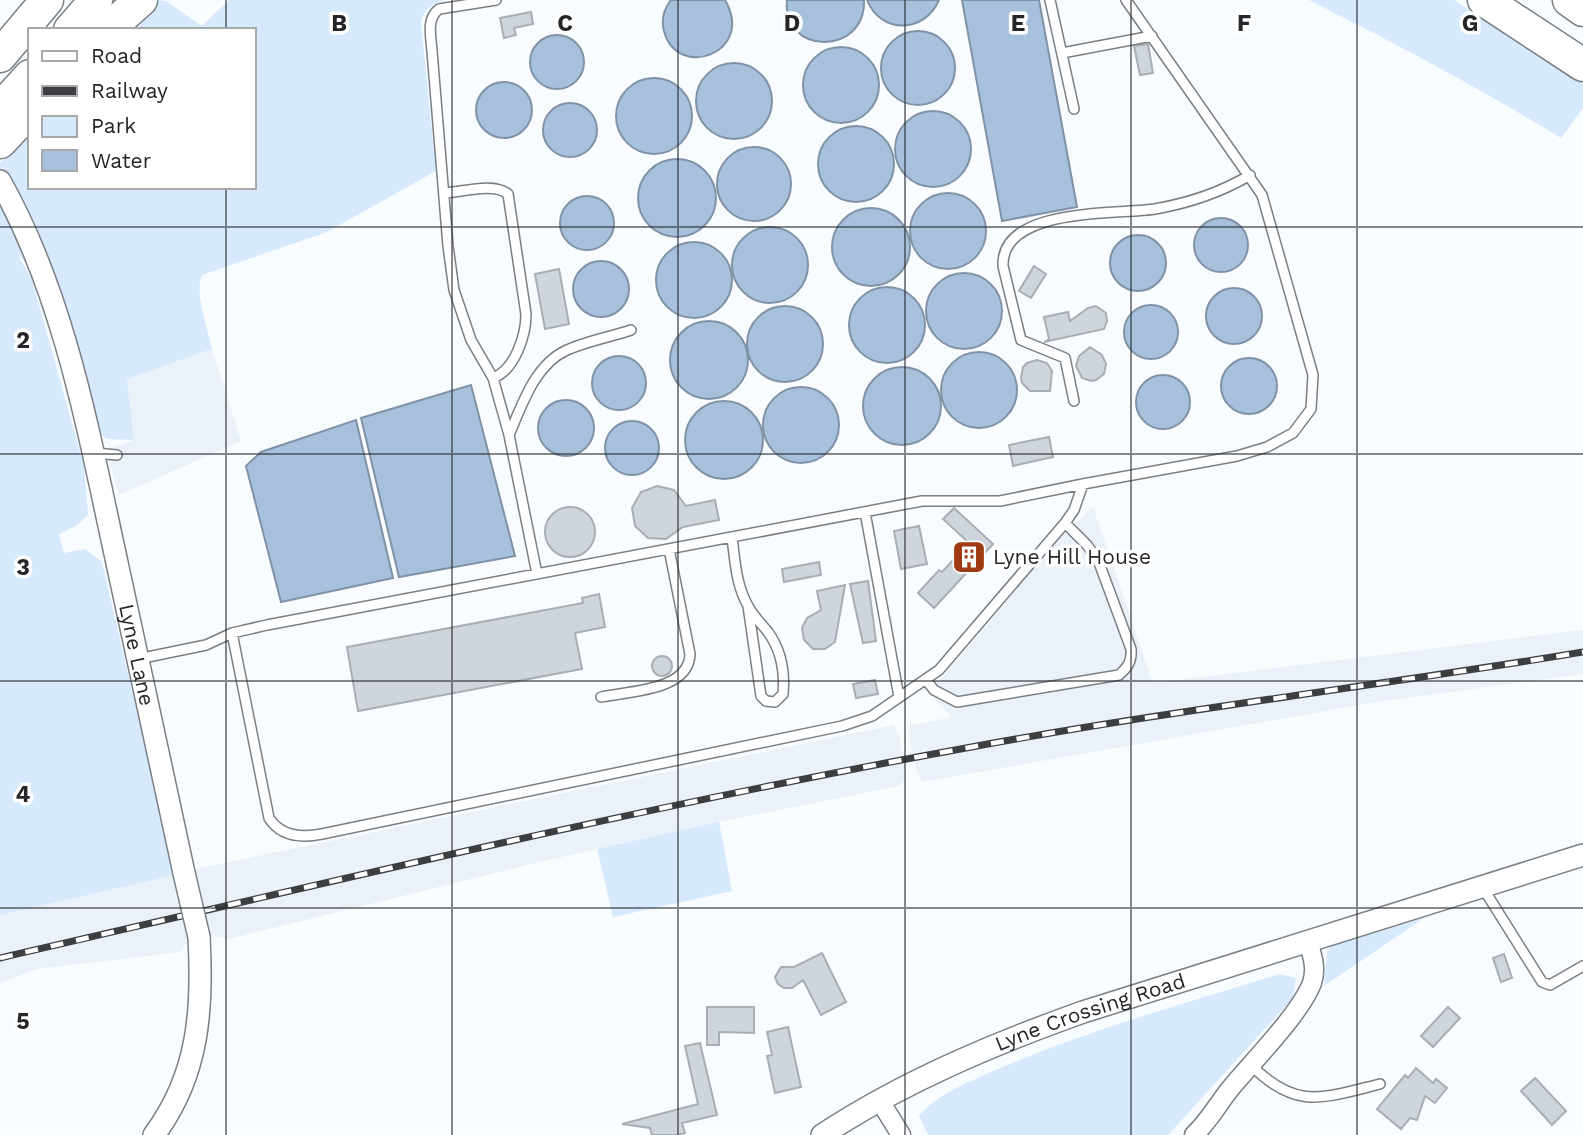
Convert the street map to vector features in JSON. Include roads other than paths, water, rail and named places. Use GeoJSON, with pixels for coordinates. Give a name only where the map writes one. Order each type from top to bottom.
{"type":"FeatureCollection","features":[{"type":"Feature","properties":{"kind":"highway"},"geometry":{"type":"LineString","coordinates":[[0,56],[47,0]]}},
{"type":"Feature","properties":{"kind":"highway"},"geometry":{"type":"LineString","coordinates":[[72,28],[96,0]]}},
{"type":"Feature","properties":{"kind":"highway"},"geometry":{"type":"LineString","coordinates":[[109,28],[141,0]]}},
{"type":"Feature","properties":{"kind":"highway"},"geometry":{"type":"LineString","coordinates":[[1484,0],[1583,65]]}},
{"type":"Feature","properties":{"kind":"highway"},"geometry":{"type":"LineString","coordinates":[[1569,0],[1583,10]]}},
{"type":"Feature","properties":{"kind":"highway"},"geometry":{"type":"LineString","coordinates":[[0,109],[28,78]]}},
{"type":"Feature","properties":{"kind":"highway"},"geometry":{"type":"LineString","coordinates":[[0,142],[28,112]]}},
{"type":"Feature","properties":{"kind":"street","name":"Lyne Lane"},"geometry":{"type":"LineString","coordinates":[[1,184],[47,282],[63,328],[199,937],[201,1008],[194,1046],[181,1085],[163,1123],[154,1135]]}},
{"type":"Feature","properties":{"kind":"street","name":"Lyne Crossing Road"},"geometry":{"type":"LineString","coordinates":[[822,1135],[947,1066],[1024,1033],[1083,1012],[1583,855]]}},
{"type":"Feature","properties":{"kind":"street"},"geometry":{"type":"LineString","coordinates":[[1194,1135],[1208,1122],[1250,1064],[1304,1000],[1315,967],[1308,941]]}},
{"type":"Feature","properties":{"kind":"street"},"geometry":{"type":"LineString","coordinates":[[880,1101],[901,1135]]}},
{"type":"Feature","properties":{"kind":"lane"},"geometry":{"type":"LineString","coordinates":[[496,0],[439,9],[433,13],[430,20],[454,290],[471,340],[493,378],[509,435],[537,573]]}},
{"type":"Feature","properties":{"kind":"lane"},"geometry":{"type":"LineString","coordinates":[[1050,0],[1074,109]]}},
{"type":"Feature","properties":{"kind":"lane"},"geometry":{"type":"LineString","coordinates":[[138,659],[206,645],[232,633],[922,501],[1000,501],[1237,456],[1266,447],[1293,433],[1311,410],[1313,375],[1262,195],[1250,174],[1126,0]]}},
{"type":"Feature","properties":{"kind":"lane"},"geometry":{"type":"LineString","coordinates":[[1062,53],[1152,36]]}},
{"type":"Feature","properties":{"kind":"lane"},"geometry":{"type":"LineString","coordinates":[[1074,401],[1065,358],[1021,340],[1003,266],[1003,258],[1011,241],[1018,232],[1050,220],[1153,209],[1193,201],[1226,189],[1250,174]]}},
{"type":"Feature","properties":{"kind":"lane"},"geometry":{"type":"LineString","coordinates":[[445,193],[495,188],[508,194],[526,328],[508,367],[493,378]]}},
{"type":"Feature","properties":{"kind":"lane"},"geometry":{"type":"LineString","coordinates":[[509,435],[533,384],[554,358],[566,350],[631,330]]}},
{"type":"Feature","properties":{"kind":"lane"},"geometry":{"type":"LineString","coordinates":[[93,453],[117,455]]}},
{"type":"Feature","properties":{"kind":"lane"},"geometry":{"type":"LineString","coordinates":[[232,633],[269,818],[274,826],[283,832],[302,836],[322,834],[842,726],[872,716],[926,680],[951,658],[1065,523],[1074,510],[1083,484]]}},
{"type":"Feature","properties":{"kind":"lane"},"geometry":{"type":"LineString","coordinates":[[865,512],[900,697]]}},
{"type":"Feature","properties":{"kind":"lane"},"geometry":{"type":"LineString","coordinates":[[926,680],[934,690],[957,702],[1119,675],[1128,667],[1131,649],[1098,560],[1065,523]]}},
{"type":"Feature","properties":{"kind":"lane"},"geometry":{"type":"LineString","coordinates":[[732,537],[739,585],[748,606],[775,643],[780,657],[784,675],[783,694],[775,702],[766,701],[761,696],[748,606]]}},
{"type":"Feature","properties":{"kind":"lane"},"geometry":{"type":"LineString","coordinates":[[601,697],[668,684],[687,668],[690,654],[669,549]]}},
{"type":"Feature","properties":{"kind":"lane"},"geometry":{"type":"LineString","coordinates":[[1482,886],[1542,982],[1550,985],[1583,967]]}},
{"type":"Feature","properties":{"kind":"lane"},"geometry":{"type":"LineString","coordinates":[[1250,1064],[1268,1082],[1303,1098],[1322,1098],[1380,1084]]}},
{"type":"Feature","properties":{"kind":"water"},"geometry":{"type":"Polygon","coordinates":[[[671,0],[725,0],[732,19],[730,34],[723,46],[711,54],[697,57],[683,55],[672,46],[663,23],[671,0]]]}},
{"type":"Feature","properties":{"kind":"water"},"geometry":{"type":"Polygon","coordinates":[[[787,0],[864,0],[861,19],[852,32],[839,40],[824,42],[809,39],[797,31],[789,18],[787,0]]]}},
{"type":"Feature","properties":{"kind":"water"},"geometry":{"type":"Polygon","coordinates":[[[867,0],[939,0],[924,19],[903,26],[882,19],[867,0]]]}},
{"type":"Feature","properties":{"kind":"water"},"geometry":{"type":"Polygon","coordinates":[[[962,0],[1039,0],[1077,207],[1002,221],[962,0]]]}},
{"type":"Feature","properties":{"kind":"water"},"geometry":{"type":"Polygon","coordinates":[[[911,31],[925,31],[939,37],[949,47],[955,68],[949,89],[939,99],[925,105],[911,105],[897,99],[887,89],[881,75],[881,61],[887,47],[897,37],[911,31]]]}},
{"type":"Feature","properties":{"kind":"water"},"geometry":{"type":"Polygon","coordinates":[[[557,35],[576,43],[584,62],[576,81],[557,89],[538,81],[530,62],[538,43],[557,35]]]}},
{"type":"Feature","properties":{"kind":"water"},"geometry":{"type":"Polygon","coordinates":[[[841,47],[856,50],[868,58],[876,70],[879,85],[876,100],[868,112],[856,120],[841,123],[826,120],[814,112],[806,100],[803,85],[806,70],[814,58],[826,50],[841,47]]]}},
{"type":"Feature","properties":{"kind":"water"},"geometry":{"type":"Polygon","coordinates":[[[734,63],[749,66],[761,74],[769,86],[772,101],[769,116],[761,128],[749,136],[734,139],[719,136],[707,128],[699,116],[696,101],[699,86],[707,74],[719,66],[734,63]]]}},
{"type":"Feature","properties":{"kind":"water"},"geometry":{"type":"Polygon","coordinates":[[[647,78],[661,78],[675,84],[686,95],[692,116],[689,131],[681,143],[661,154],[647,154],[633,148],[622,137],[616,123],[616,109],[622,95],[633,84],[647,78]]]}},
{"type":"Feature","properties":{"kind":"water"},"geometry":{"type":"Polygon","coordinates":[[[504,82],[515,84],[524,90],[530,99],[530,121],[524,130],[515,136],[504,138],[493,136],[484,130],[478,121],[476,110],[478,99],[484,90],[493,84],[504,82]]]}},
{"type":"Feature","properties":{"kind":"water"},"geometry":{"type":"Polygon","coordinates":[[[570,103],[589,111],[597,130],[589,149],[570,157],[551,149],[543,130],[551,111],[570,103]]]}},
{"type":"Feature","properties":{"kind":"water"},"geometry":{"type":"Polygon","coordinates":[[[933,111],[947,114],[960,122],[968,135],[971,149],[968,163],[960,176],[947,184],[933,187],[919,184],[906,176],[898,163],[895,149],[898,135],[906,122],[919,114],[933,111]]]}},
{"type":"Feature","properties":{"kind":"water"},"geometry":{"type":"Polygon","coordinates":[[[856,126],[871,129],[883,137],[891,149],[894,164],[891,179],[883,191],[871,199],[856,202],[841,199],[829,191],[821,179],[818,164],[821,149],[829,137],[841,129],[856,126]]]}},
{"type":"Feature","properties":{"kind":"water"},"geometry":{"type":"Polygon","coordinates":[[[747,147],[761,147],[775,153],[785,163],[791,184],[789,198],[775,215],[761,221],[747,221],[733,215],[723,205],[717,191],[717,177],[723,163],[733,153],[747,147]]]}},
{"type":"Feature","properties":{"kind":"water"},"geometry":{"type":"Polygon","coordinates":[[[677,159],[692,162],[705,170],[713,183],[716,198],[713,213],[705,226],[692,234],[677,237],[662,234],[649,226],[641,213],[638,198],[641,183],[649,170],[662,162],[677,159]]]}},
{"type":"Feature","properties":{"kind":"water"},"geometry":{"type":"Polygon","coordinates":[[[956,193],[969,199],[980,210],[986,223],[984,246],[969,263],[956,269],[940,269],[927,263],[912,246],[910,223],[916,210],[933,195],[956,193]]]}},
{"type":"Feature","properties":{"kind":"water"},"geometry":{"type":"Polygon","coordinates":[[[587,196],[606,204],[614,223],[606,242],[587,250],[568,242],[560,223],[568,204],[587,196]]]}},
{"type":"Feature","properties":{"kind":"water"},"geometry":{"type":"Polygon","coordinates":[[[871,208],[886,211],[903,225],[910,247],[907,262],[893,279],[871,286],[856,283],[839,269],[832,247],[835,232],[849,215],[871,208]]]}},
{"type":"Feature","properties":{"kind":"water"},"geometry":{"type":"Polygon","coordinates":[[[1226,218],[1236,222],[1244,230],[1248,245],[1244,260],[1236,268],[1216,272],[1206,268],[1198,260],[1194,240],[1198,230],[1206,222],[1226,218]]]}},
{"type":"Feature","properties":{"kind":"water"},"geometry":{"type":"Polygon","coordinates":[[[770,227],[785,230],[797,238],[805,250],[808,265],[805,280],[797,292],[785,300],[770,303],[755,300],[743,292],[735,280],[732,265],[735,250],[743,238],[755,230],[770,227]]]}},
{"type":"Feature","properties":{"kind":"water"},"geometry":{"type":"Polygon","coordinates":[[[1132,235],[1144,235],[1154,239],[1162,247],[1166,263],[1162,279],[1154,287],[1144,291],[1132,291],[1122,287],[1114,279],[1110,269],[1110,257],[1114,247],[1122,239],[1132,235]]]}},
{"type":"Feature","properties":{"kind":"water"},"geometry":{"type":"Polygon","coordinates":[[[694,242],[709,245],[721,253],[729,265],[732,280],[729,295],[721,307],[709,315],[694,318],[679,315],[667,307],[659,295],[656,280],[659,265],[667,253],[679,245],[694,242]]]}},
{"type":"Feature","properties":{"kind":"water"},"geometry":{"type":"Polygon","coordinates":[[[601,261],[612,263],[621,269],[627,278],[627,300],[621,309],[612,315],[601,317],[590,315],[581,309],[575,300],[573,289],[575,278],[581,269],[590,263],[601,261]]]}},
{"type":"Feature","properties":{"kind":"water"},"geometry":{"type":"Polygon","coordinates":[[[972,273],[985,279],[996,290],[1002,303],[1000,326],[985,343],[972,349],[956,349],[943,343],[928,326],[926,303],[932,290],[949,275],[972,273]]]}},
{"type":"Feature","properties":{"kind":"water"},"geometry":{"type":"Polygon","coordinates":[[[887,287],[902,290],[914,298],[922,310],[925,325],[922,340],[914,352],[902,360],[887,363],[872,360],[860,352],[852,340],[849,325],[852,310],[860,298],[872,290],[887,287]]]}},
{"type":"Feature","properties":{"kind":"water"},"geometry":{"type":"Polygon","coordinates":[[[1234,288],[1249,293],[1257,301],[1262,316],[1257,331],[1249,339],[1234,344],[1219,339],[1211,331],[1206,316],[1211,301],[1219,293],[1234,288]]]}},
{"type":"Feature","properties":{"kind":"water"},"geometry":{"type":"Polygon","coordinates":[[[1151,305],[1170,313],[1178,332],[1170,351],[1151,359],[1132,351],[1124,332],[1132,313],[1151,305]]]}},
{"type":"Feature","properties":{"kind":"water"},"geometry":{"type":"Polygon","coordinates":[[[785,306],[799,309],[812,317],[820,330],[823,344],[820,358],[812,371],[799,379],[785,382],[771,379],[758,371],[750,358],[747,344],[750,330],[758,317],[771,309],[785,306]]]}},
{"type":"Feature","properties":{"kind":"water"},"geometry":{"type":"Polygon","coordinates":[[[709,321],[724,324],[736,333],[745,345],[748,360],[745,375],[736,387],[724,396],[709,399],[694,396],[682,387],[673,375],[670,360],[673,345],[682,333],[694,324],[709,321]]]}},
{"type":"Feature","properties":{"kind":"water"},"geometry":{"type":"Polygon","coordinates":[[[979,352],[993,355],[1006,363],[1014,376],[1017,390],[1014,404],[1006,417],[993,425],[979,428],[965,425],[952,417],[944,404],[941,390],[944,376],[952,363],[965,355],[979,352]]]}},
{"type":"Feature","properties":{"kind":"water"},"geometry":{"type":"Polygon","coordinates":[[[624,356],[634,360],[642,368],[646,383],[642,398],[634,406],[614,410],[604,406],[596,398],[592,378],[596,368],[604,360],[624,356]]]}},
{"type":"Feature","properties":{"kind":"water"},"geometry":{"type":"Polygon","coordinates":[[[1249,358],[1260,360],[1269,366],[1275,375],[1275,397],[1269,406],[1260,412],[1249,414],[1238,412],[1229,406],[1223,397],[1221,386],[1223,375],[1229,366],[1238,360],[1249,358]]]}},
{"type":"Feature","properties":{"kind":"water"},"geometry":{"type":"Polygon","coordinates":[[[902,367],[917,370],[929,379],[938,391],[941,406],[938,421],[929,433],[917,442],[902,445],[887,442],[875,433],[866,421],[863,406],[866,391],[875,379],[887,370],[902,367]]]}},
{"type":"Feature","properties":{"kind":"water"},"geometry":{"type":"Polygon","coordinates":[[[1163,375],[1182,383],[1190,402],[1182,421],[1163,429],[1144,421],[1136,402],[1144,383],[1163,375]]]}},
{"type":"Feature","properties":{"kind":"water"},"geometry":{"type":"Polygon","coordinates":[[[471,385],[515,556],[399,577],[361,418],[471,385]]]}},
{"type":"Feature","properties":{"kind":"water"},"geometry":{"type":"Polygon","coordinates":[[[794,387],[808,387],[822,393],[833,404],[839,425],[836,440],[828,452],[808,463],[794,463],[780,457],[769,446],[763,432],[763,418],[769,404],[780,393],[794,387]]]}},
{"type":"Feature","properties":{"kind":"water"},"geometry":{"type":"Polygon","coordinates":[[[566,400],[577,402],[586,408],[592,417],[592,439],[586,448],[577,454],[566,456],[555,454],[546,448],[540,439],[538,428],[540,417],[546,408],[555,402],[566,400]]]}},
{"type":"Feature","properties":{"kind":"water"},"geometry":{"type":"Polygon","coordinates":[[[724,401],[739,404],[752,412],[760,425],[763,440],[760,455],[752,468],[739,476],[724,479],[709,476],[696,468],[688,455],[685,440],[688,425],[696,412],[709,404],[724,401]]]}},
{"type":"Feature","properties":{"kind":"water"},"geometry":{"type":"Polygon","coordinates":[[[356,420],[393,578],[281,602],[246,466],[261,452],[356,420]]]}},
{"type":"Feature","properties":{"kind":"water"},"geometry":{"type":"Polygon","coordinates":[[[632,421],[651,429],[659,448],[651,467],[632,475],[613,467],[605,448],[613,429],[632,421]]]}},
{"type":"Feature","properties":{"kind":"railway"},"geometry":{"type":"LineString","coordinates":[[0,958],[482,847],[845,771],[1120,722],[1583,652]]}},
{"type":"Feature","properties":{"kind":"place","name":"Lyne Hill House"},"geometry":{"type":"Point","coordinates":[969,557]}}]}
